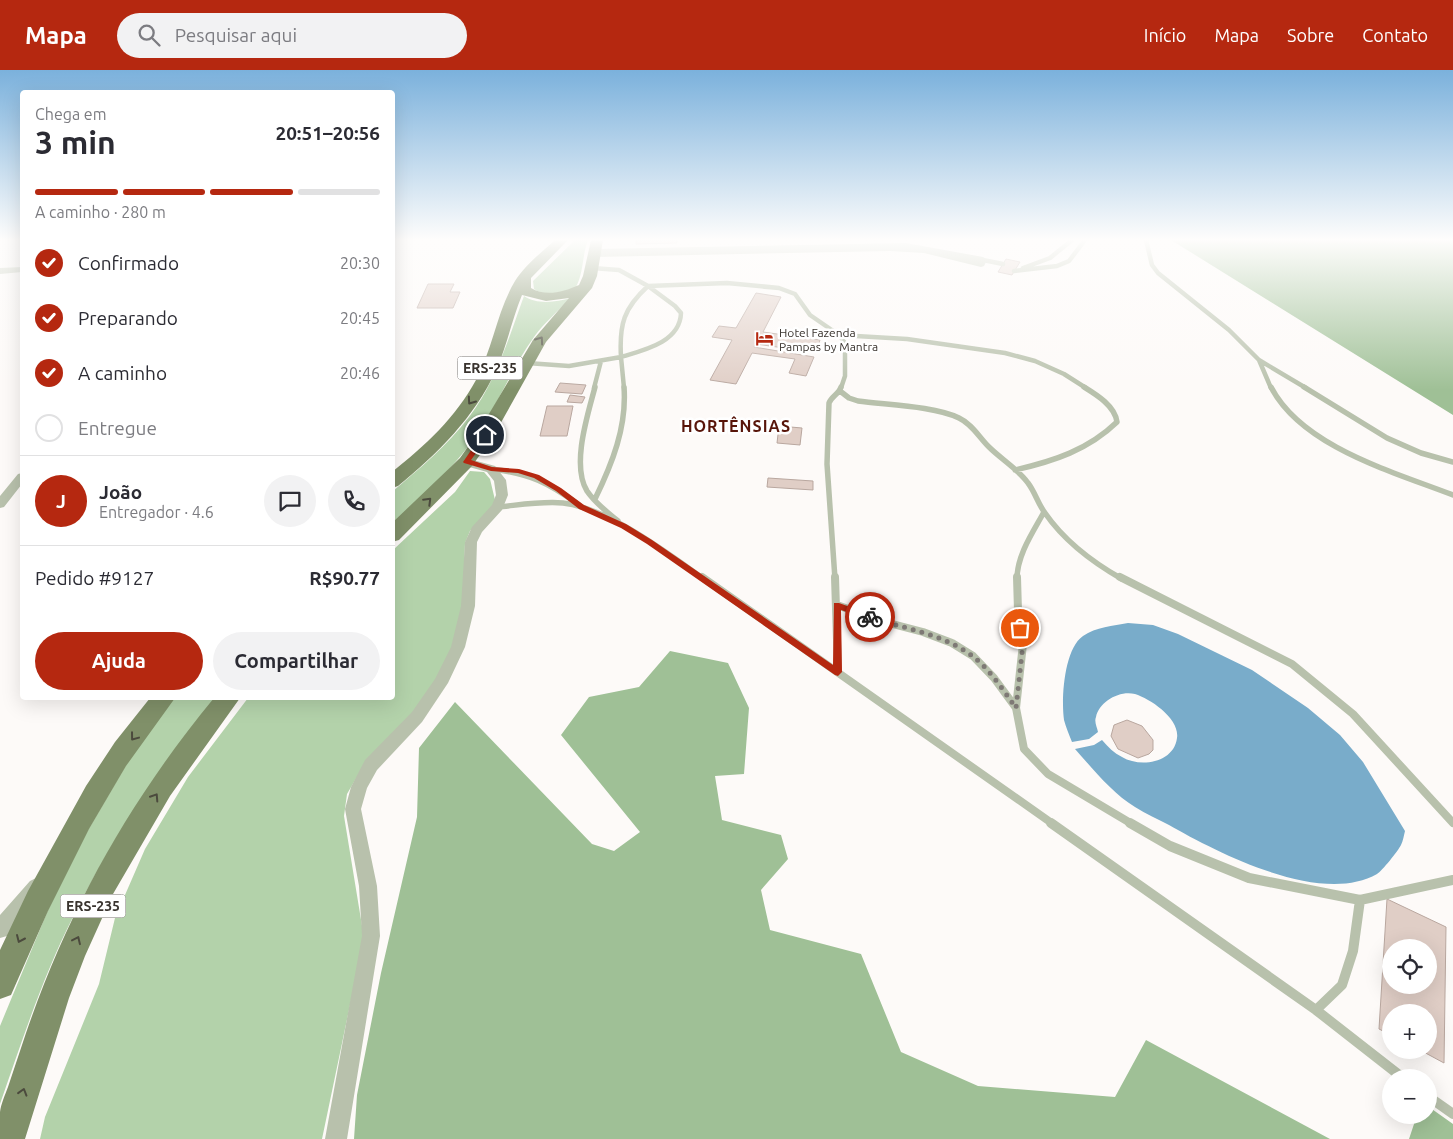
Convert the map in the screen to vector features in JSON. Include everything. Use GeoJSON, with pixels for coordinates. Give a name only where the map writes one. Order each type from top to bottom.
{"type":"FeatureCollection","features":[{"type":"Feature","properties":{"kind":"main road","name":"ERS-235"},"geometry":{"type":"LineString","coordinates":[[395,479],[436,444],[460,417],[474,396],[491,366],[519,290]]}},
{"type":"Feature","properties":{"kind":"main road"},"geometry":{"type":"LineString","coordinates":[[524,290],[540,297],[563,296],[580,290]]}},
{"type":"Feature","properties":{"kind":"main road","name":"ERS-235"},"geometry":{"type":"LineString","coordinates":[[395,532],[466,462],[490,426],[526,362],[550,327],[583,290]]}},
{"type":"Feature","properties":{"kind":"main road","name":"ERS-235"},"geometry":{"type":"LineString","coordinates":[[0,984],[55,866],[78,822],[112,766],[162,700]]}},
{"type":"Feature","properties":{"kind":"main road","name":"ERS-235"},"geometry":{"type":"LineString","coordinates":[[8,1139],[39,1038],[72,952],[95,901],[127,840],[161,787],[196,736],[226,700]]}},
{"type":"Feature","properties":{"kind":"street"},"geometry":{"type":"LineString","coordinates":[[336,1139],[371,936],[368,886],[353,809],[359,787],[372,765],[417,717],[441,683],[458,647],[468,606],[471,542],[476,530],[498,507],[502,495],[500,480],[491,469],[479,464],[466,462]]}},
{"type":"Feature","properties":{"kind":"street"},"geometry":{"type":"LineString","coordinates":[[0,504],[20,479]]}},
{"type":"Feature","properties":{"kind":"street"},"geometry":{"type":"LineString","coordinates":[[0,929],[55,866]]}},
{"type":"Feature","properties":{"kind":"lane"},"geometry":{"type":"LineString","coordinates":[[595,499],[621,433],[625,385],[619,343],[620,328],[624,314],[643,290]]}},
{"type":"Feature","properties":{"kind":"lane"},"geometry":{"type":"LineString","coordinates":[[526,362],[569,366],[621,357],[654,345],[673,334],[680,324],[681,313],[675,306],[653,290]]}},
{"type":"Feature","properties":{"kind":"lane"},"geometry":{"type":"LineString","coordinates":[[788,290],[800,299],[810,315],[839,335],[845,343],[847,354],[845,376],[840,391],[832,396],[829,403],[827,464],[836,605],[838,672]]}},
{"type":"Feature","properties":{"kind":"lane"},"geometry":{"type":"LineString","coordinates":[[1179,290],[1230,330],[1259,360],[1387,438],[1421,453],[1453,462]]}},
{"type":"Feature","properties":{"kind":"lane"},"geometry":{"type":"LineString","coordinates":[[839,335],[907,339],[1005,353],[1035,361],[1064,374],[1101,398],[1116,414],[1117,422],[1105,436],[1054,462],[1015,470]]}},
{"type":"Feature","properties":{"kind":"lane"},"geometry":{"type":"LineString","coordinates":[[1259,360],[1269,386],[1278,399],[1294,416],[1322,438],[1342,450],[1394,473],[1453,495]]}},
{"type":"Feature","properties":{"kind":"lane"},"geometry":{"type":"LineString","coordinates":[[601,361],[582,442],[579,471],[584,487],[624,526],[747,608],[1162,899],[1316,1010],[1391,1069]]}},
{"type":"Feature","properties":{"kind":"lane"},"geometry":{"type":"LineString","coordinates":[[840,391],[858,401],[941,412],[970,425],[1036,494],[1044,512],[1070,544],[1102,568],[1292,664],[1353,714],[1453,823]]}},
{"type":"Feature","properties":{"kind":"lane"},"geometry":{"type":"LineString","coordinates":[[491,469],[519,471],[536,477],[559,490],[582,507],[624,526]]}},
{"type":"Feature","properties":{"kind":"lane"},"geometry":{"type":"LineString","coordinates":[[498,507],[563,503],[582,507]]}},
{"type":"Feature","properties":{"kind":"lane"},"geometry":{"type":"LineString","coordinates":[[1044,512],[1024,552],[1017,572],[1018,611],[1023,644],[1016,708],[1024,749],[1048,774],[1170,846],[1250,878],[1360,900],[1453,880]]}},
{"type":"Feature","properties":{"kind":"lane"},"geometry":{"type":"LineString","coordinates":[[836,605],[952,643],[972,656],[994,678],[1016,708]]}},
{"type":"Feature","properties":{"kind":"lane"},"geometry":{"type":"LineString","coordinates":[[1316,1010],[1342,984],[1353,951],[1360,900]]}},
{"type":"Feature","properties":{"kind":"lane"},"geometry":{"type":"LineString","coordinates":[[1437,1103],[1453,1114]]}},
{"type":"Feature","properties":{"kind":"green space"},"geometry":{"type":"Polygon","coordinates":[[[535,290],[567,290],[550,294],[535,290]]]}},
{"type":"Feature","properties":{"kind":"green space"},"geometry":{"type":"Polygon","coordinates":[[[1251,290],[1453,290],[1453,415],[1251,290]]]}},
{"type":"Feature","properties":{"kind":"green space"},"geometry":{"type":"Polygon","coordinates":[[[524,296],[541,302],[571,298],[534,337],[487,419],[461,456],[395,523],[395,489],[461,428],[487,389],[501,359],[524,296]]]}},
{"type":"Feature","properties":{"kind":"green space"},"geometry":{"type":"Polygon","coordinates":[[[470,471],[484,472],[490,479],[495,500],[492,508],[470,531],[465,543],[463,602],[455,644],[438,678],[414,712],[365,763],[347,794],[344,816],[364,938],[322,1139],[40,1139],[45,1117],[99,984],[115,918],[145,849],[188,777],[246,700],[395,700],[395,548],[455,492],[470,471]]]}},
{"type":"Feature","properties":{"kind":"green space"},"geometry":{"type":"Polygon","coordinates":[[[670,651],[728,663],[749,708],[744,774],[715,776],[722,820],[781,835],[788,859],[761,890],[770,930],[861,954],[901,1052],[978,1086],[1115,1097],[1146,1040],[1330,1139],[354,1139],[357,1095],[381,973],[417,817],[419,748],[455,702],[592,844],[614,851],[640,832],[561,735],[589,697],[639,687],[670,651]]]}},
{"type":"Feature","properties":{"kind":"green space"},"geometry":{"type":"Polygon","coordinates":[[[173,700],[213,700],[156,776],[88,888],[62,939],[43,985],[0,1104],[0,1026],[71,859],[129,760],[173,700]]]}},
{"type":"Feature","properties":{"kind":"green space"},"geometry":{"type":"Polygon","coordinates":[[[1437,1113],[1453,1124],[1453,1139],[1409,1139],[1414,1124],[1437,1124],[1437,1113]]]}},
{"type":"Feature","properties":{"kind":"water"},"geometry":{"type":"Polygon","coordinates":[[[1128,623],[1153,625],[1178,634],[1252,670],[1308,708],[1340,735],[1363,762],[1405,831],[1399,848],[1390,861],[1377,874],[1354,882],[1328,884],[1299,880],[1270,872],[1214,849],[1135,807],[1111,788],[1075,749],[1094,745],[1102,740],[1111,750],[1122,757],[1138,762],[1147,762],[1163,758],[1170,753],[1175,746],[1177,738],[1174,724],[1163,711],[1149,700],[1129,693],[1111,698],[1101,707],[1095,719],[1098,732],[1089,739],[1072,742],[1064,720],[1063,700],[1065,675],[1072,652],[1077,642],[1088,633],[1105,627],[1128,623]]]}},
{"type":"Feature","properties":{"kind":"building"},"geometry":{"type":"Polygon","coordinates":[[[425,290],[451,290],[450,292],[460,292],[453,308],[417,308],[425,290]]]}},
{"type":"Feature","properties":{"kind":"building","name":"Hotel Fazenda Pampas by Mantra"},"geometry":{"type":"Polygon","coordinates":[[[756,293],[781,297],[763,332],[820,340],[817,349],[800,346],[798,350],[756,344],[754,347],[814,357],[806,376],[789,373],[795,359],[752,353],[736,384],[710,380],[732,340],[712,337],[719,326],[736,328],[756,293]]]}},
{"type":"Feature","properties":{"kind":"building"},"geometry":{"type":"Polygon","coordinates":[[[560,383],[586,385],[582,394],[555,392],[560,383]]]}},
{"type":"Feature","properties":{"kind":"building"},"geometry":{"type":"Polygon","coordinates":[[[570,395],[585,397],[582,403],[567,402],[570,395]]]}},
{"type":"Feature","properties":{"kind":"building"},"geometry":{"type":"Polygon","coordinates":[[[547,406],[573,406],[567,436],[540,436],[547,406]]]}},
{"type":"Feature","properties":{"kind":"building"},"geometry":{"type":"Polygon","coordinates":[[[779,426],[802,428],[800,445],[777,443],[779,426]]]}},
{"type":"Feature","properties":{"kind":"building"},"geometry":{"type":"Polygon","coordinates":[[[768,478],[813,481],[813,490],[767,487],[768,478]]]}},
{"type":"Feature","properties":{"kind":"building"},"geometry":{"type":"Polygon","coordinates":[[[1127,720],[1142,726],[1153,740],[1153,750],[1149,754],[1138,758],[1118,749],[1111,736],[1114,725],[1127,720]]]}},
{"type":"Feature","properties":{"kind":"building"},"geometry":{"type":"Polygon","coordinates":[[[1387,899],[1446,927],[1444,1063],[1437,1059],[1437,1004],[1382,1004],[1382,1030],[1379,1029],[1382,980],[1382,994],[1437,994],[1437,939],[1385,939],[1387,899]]]}},
{"type":"Feature","properties":{"kind":"way so far"},"geometry":{"type":"LineString","coordinates":[[870,617],[923,632],[952,643],[972,656],[994,678],[1016,708],[1023,644],[1020,628]]}},
{"type":"Feature","properties":{"kind":"place","name":"Hotel Fazenda Pampas by Mantra"},"geometry":{"type":"Point","coordinates":[765,339]}},
{"type":"Feature","properties":{"kind":"district","name":"HORTÊNSIAS"},"geometry":{"type":"Point","coordinates":[736,426]}},
{"type":"Feature","properties":{"kind":"route"},"geometry":{"type":"LineString","coordinates":[[485,435],[466,462],[479,464],[491,469],[519,471],[536,477],[559,490],[582,507],[624,526],[747,608],[838,672],[836,605],[870,617]]}}]}
